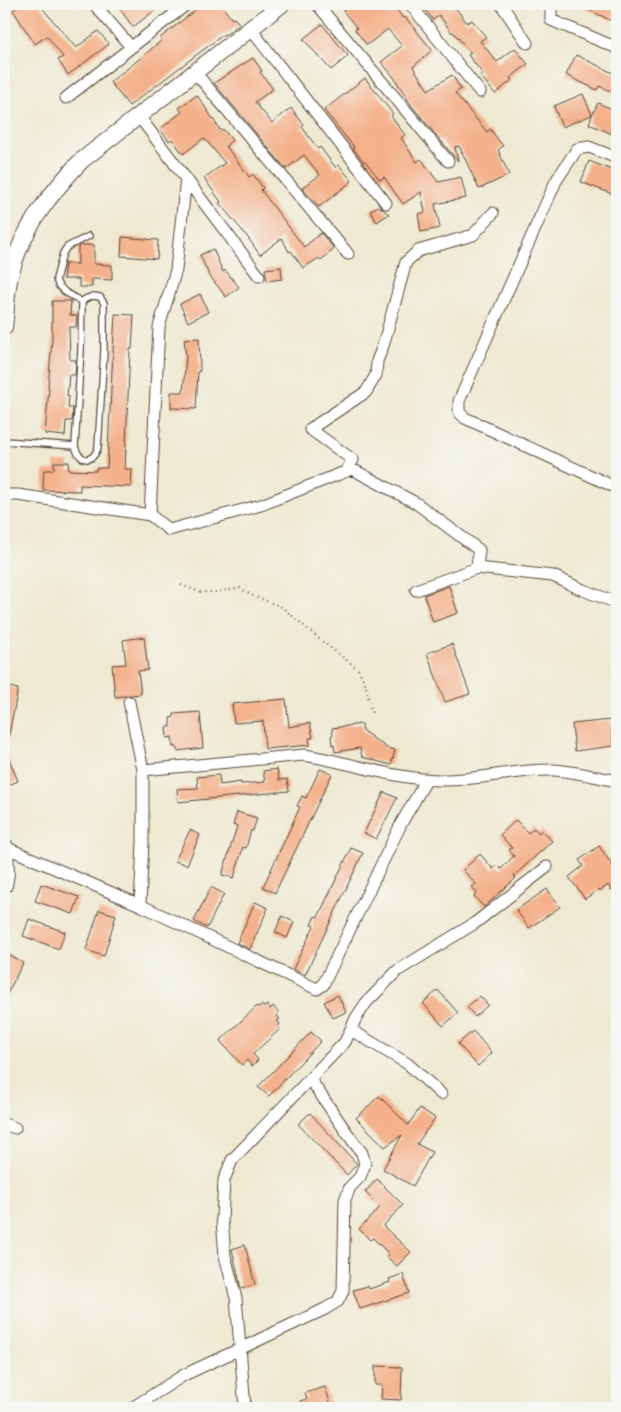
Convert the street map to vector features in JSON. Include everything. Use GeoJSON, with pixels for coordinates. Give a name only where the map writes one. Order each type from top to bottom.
{"type":"FeatureCollection","features":[{"type":"Feature","properties":{"kind":"main road"},"geometry":{"type":"LineString","coordinates":[[4,327],[9,281],[16,256],[37,213],[54,191],[81,161],[282,4]]}},
{"type":"Feature","properties":{"kind":"main road"},"geometry":{"type":"LineString","coordinates":[[4,846],[6,873],[4,885]]}},
{"type":"Feature","properties":{"kind":"street"},"geometry":{"type":"LineString","coordinates":[[94,4],[131,47]]}},
{"type":"Feature","properties":{"kind":"street"},"geometry":{"type":"LineString","coordinates":[[66,98],[187,4]]}},
{"type":"Feature","properties":{"kind":"street"},"geometry":{"type":"LineString","coordinates":[[317,4],[448,162]]}},
{"type":"Feature","properties":{"kind":"street"},"geometry":{"type":"LineString","coordinates":[[410,4],[480,92]]}},
{"type":"Feature","properties":{"kind":"street"},"geometry":{"type":"LineString","coordinates":[[501,4],[527,43]]}},
{"type":"Feature","properties":{"kind":"street"},"geometry":{"type":"LineString","coordinates":[[551,4],[551,20],[617,48]]}},
{"type":"Feature","properties":{"kind":"street"},"geometry":{"type":"LineString","coordinates":[[250,28],[386,203]]}},
{"type":"Feature","properties":{"kind":"street"},"geometry":{"type":"LineString","coordinates":[[194,71],[348,254]]}},
{"type":"Feature","properties":{"kind":"street"},"geometry":{"type":"LineString","coordinates":[[138,116],[259,276]]}},
{"type":"Feature","properties":{"kind":"street"},"geometry":{"type":"LineString","coordinates":[[617,158],[589,147],[577,149],[556,181],[459,401],[459,412],[465,418],[617,488]]}},
{"type":"Feature","properties":{"kind":"street"},"geometry":{"type":"LineString","coordinates":[[150,515],[159,327],[176,270],[186,178]]}},
{"type":"Feature","properties":{"kind":"street"},"geometry":{"type":"LineString","coordinates":[[345,472],[353,460],[310,429],[366,392],[376,375],[377,361],[383,346],[406,262],[418,251],[473,235],[494,212]]}},
{"type":"Feature","properties":{"kind":"street"},"geometry":{"type":"LineString","coordinates":[[4,495],[18,495],[150,515],[170,530],[261,505],[352,470],[416,503],[479,550],[477,568]]}},
{"type":"Feature","properties":{"kind":"street"},"geometry":{"type":"LineString","coordinates":[[416,590],[477,568],[553,576],[583,590],[617,602]]}},
{"type":"Feature","properties":{"kind":"street"},"geometry":{"type":"LineString","coordinates":[[129,702],[143,770],[143,842],[140,905]]}},
{"type":"Feature","properties":{"kind":"street"},"geometry":{"type":"LineString","coordinates":[[143,770],[304,755],[324,758],[383,773],[427,779],[462,779],[553,770],[617,781]]}},
{"type":"Feature","properties":{"kind":"street"},"geometry":{"type":"LineString","coordinates":[[4,846],[140,905],[316,989],[323,984],[402,822],[427,779]]}},
{"type":"Feature","properties":{"kind":"street"},"geometry":{"type":"LineString","coordinates":[[245,1408],[236,1298],[225,1256],[222,1219],[224,1180],[232,1160],[345,1042],[356,1018],[366,1003],[397,970],[475,922],[547,867]]}},
{"type":"Feature","properties":{"kind":"street"},"geometry":{"type":"LineString","coordinates":[[351,1030],[408,1064],[441,1094]]}},
{"type":"Feature","properties":{"kind":"street"},"geometry":{"type":"LineString","coordinates":[[132,1408],[184,1375],[240,1348],[277,1333],[338,1301],[343,1291],[346,1200],[350,1187],[360,1177],[365,1164],[362,1153],[331,1112],[310,1079]]}},
{"type":"Feature","properties":{"kind":"street"},"geometry":{"type":"LineString","coordinates":[[4,1124],[15,1128]]}},
{"type":"Feature","properties":{"kind":"lane"},"geometry":{"type":"LineString","coordinates":[[82,302],[65,292],[58,285],[56,279],[63,252],[67,247],[89,236]]}},
{"type":"Feature","properties":{"kind":"lane"},"geometry":{"type":"LineString","coordinates":[[93,296],[100,297],[104,303],[104,351],[98,448],[92,458],[88,459],[81,458],[75,446],[82,302],[93,296]]}},
{"type":"Feature","properties":{"kind":"lane"},"geometry":{"type":"LineString","coordinates":[[4,441],[75,446]]}},
{"type":"Feature","properties":{"kind":"path"},"geometry":{"type":"LineString","coordinates":[[181,585],[200,592],[240,588],[251,595],[282,607],[358,669],[365,683],[372,714]]}},
{"type":"Feature","properties":{"kind":"building"},"geometry":{"type":"Polygon","coordinates":[[[22,4],[39,4],[76,48],[98,31],[109,44],[68,75],[58,60],[63,57],[47,36],[35,44],[25,29],[13,10],[22,4]]]}},
{"type":"Feature","properties":{"kind":"building"},"geometry":{"type":"Polygon","coordinates":[[[127,4],[163,4],[133,27],[120,9],[127,4]]]}},
{"type":"Feature","properties":{"kind":"building"},"geometry":{"type":"Polygon","coordinates":[[[203,4],[220,4],[232,19],[234,18],[240,24],[129,106],[110,82],[162,40],[160,38],[203,4]]]}},
{"type":"Feature","properties":{"kind":"building"},"geometry":{"type":"Polygon","coordinates":[[[353,4],[392,4],[403,18],[405,17],[432,50],[413,67],[428,90],[452,75],[461,89],[455,93],[487,132],[490,129],[503,146],[498,150],[509,175],[479,189],[459,146],[455,147],[458,161],[411,105],[393,76],[381,62],[402,46],[388,29],[367,45],[355,30],[357,28],[343,11],[353,4]]]}},
{"type":"Feature","properties":{"kind":"building"},"geometry":{"type":"Polygon","coordinates":[[[421,4],[448,4],[452,9],[455,7],[467,23],[472,20],[486,37],[480,41],[497,62],[515,48],[528,64],[510,78],[512,80],[495,94],[480,75],[483,74],[468,55],[471,53],[452,33],[439,15],[433,20],[421,4]]]}},
{"type":"Feature","properties":{"kind":"building"},"geometry":{"type":"Polygon","coordinates":[[[576,4],[617,4],[617,11],[612,21],[576,4]]]}},
{"type":"Feature","properties":{"kind":"building"},"geometry":{"type":"Polygon","coordinates":[[[322,24],[348,56],[331,70],[303,39],[322,24]]]}},
{"type":"Feature","properties":{"kind":"building"},"geometry":{"type":"Polygon","coordinates":[[[576,55],[617,75],[617,94],[599,86],[597,90],[566,75],[576,55]]]}},
{"type":"Feature","properties":{"kind":"building"},"geometry":{"type":"Polygon","coordinates":[[[253,58],[262,71],[260,72],[273,89],[255,102],[272,123],[291,108],[304,125],[302,127],[318,149],[320,147],[336,168],[339,165],[352,181],[319,207],[302,188],[320,175],[304,155],[286,169],[214,83],[253,58]]]}},
{"type":"Feature","properties":{"kind":"building"},"geometry":{"type":"Polygon","coordinates":[[[365,78],[393,114],[391,116],[405,135],[401,138],[417,162],[421,159],[438,182],[461,177],[466,198],[435,204],[440,228],[421,232],[418,214],[425,212],[421,192],[403,204],[384,177],[380,180],[364,162],[324,110],[365,78]]]}},
{"type":"Feature","properties":{"kind":"building"},"geometry":{"type":"Polygon","coordinates":[[[583,94],[592,115],[562,127],[554,106],[583,94]]]}},
{"type":"Feature","properties":{"kind":"building"},"geometry":{"type":"Polygon","coordinates":[[[197,95],[221,131],[223,129],[232,140],[226,146],[249,177],[253,174],[263,188],[261,190],[304,247],[321,233],[334,249],[321,260],[319,258],[303,268],[291,251],[289,252],[282,238],[260,255],[219,203],[221,202],[204,178],[225,163],[204,138],[183,154],[172,139],[169,141],[160,129],[182,112],[179,108],[197,95]]]}},
{"type":"Feature","properties":{"kind":"building"},"geometry":{"type":"Polygon","coordinates":[[[598,103],[617,111],[617,136],[589,124],[598,103]]]}},
{"type":"Feature","properties":{"kind":"building"},"geometry":{"type":"Polygon","coordinates":[[[589,161],[617,172],[615,195],[581,182],[589,161]]]}},
{"type":"Feature","properties":{"kind":"building"},"geometry":{"type":"Polygon","coordinates":[[[378,206],[389,214],[377,222],[370,211],[378,206]]]}},
{"type":"Feature","properties":{"kind":"building"},"geometry":{"type":"Polygon","coordinates":[[[122,237],[158,240],[157,259],[121,256],[122,237]]]}},
{"type":"Feature","properties":{"kind":"building"},"geometry":{"type":"Polygon","coordinates":[[[94,245],[94,264],[112,265],[112,280],[92,279],[92,287],[79,287],[79,279],[63,279],[65,264],[78,264],[78,247],[94,245]]]}},
{"type":"Feature","properties":{"kind":"building"},"geometry":{"type":"Polygon","coordinates":[[[213,249],[223,272],[225,270],[239,287],[226,297],[209,275],[200,255],[213,249]]]}},
{"type":"Feature","properties":{"kind":"building"},"geometry":{"type":"Polygon","coordinates":[[[281,267],[282,279],[267,281],[265,269],[281,267]]]}},
{"type":"Feature","properties":{"kind":"building"},"geometry":{"type":"Polygon","coordinates":[[[200,294],[208,312],[188,322],[180,304],[200,294]]]}},
{"type":"Feature","properties":{"kind":"building"},"geometry":{"type":"Polygon","coordinates":[[[52,301],[71,301],[70,315],[77,316],[76,327],[69,327],[70,360],[76,360],[75,375],[69,375],[67,396],[69,396],[68,408],[73,408],[72,421],[66,421],[65,436],[45,434],[52,340],[52,301]]]}},
{"type":"Feature","properties":{"kind":"building"},"geometry":{"type":"Polygon","coordinates":[[[115,314],[134,315],[132,349],[130,349],[125,469],[132,469],[131,487],[80,485],[80,491],[43,490],[44,470],[54,470],[54,462],[69,462],[68,470],[96,471],[96,468],[107,468],[115,314]]]}},
{"type":"Feature","properties":{"kind":"building"},"geometry":{"type":"Polygon","coordinates":[[[199,338],[200,371],[198,371],[196,409],[171,408],[171,392],[183,392],[186,356],[184,339],[199,338]]]}},
{"type":"Feature","properties":{"kind":"building"},"geometry":{"type":"Polygon","coordinates":[[[449,586],[458,613],[433,622],[424,595],[449,586]]]}},
{"type":"Feature","properties":{"kind":"building"},"geometry":{"type":"Polygon","coordinates":[[[144,637],[148,670],[138,671],[141,694],[115,697],[112,665],[126,664],[123,640],[144,637]]]}},
{"type":"Feature","properties":{"kind":"building"},"geometry":{"type":"Polygon","coordinates":[[[452,644],[470,694],[445,702],[427,653],[452,644]]]}},
{"type":"Feature","properties":{"kind":"building"},"geometry":{"type":"Polygon","coordinates":[[[4,686],[18,689],[8,739],[4,739],[4,686]]]}},
{"type":"Feature","properties":{"kind":"building"},"geometry":{"type":"Polygon","coordinates":[[[286,699],[289,727],[310,723],[313,738],[309,738],[310,745],[265,749],[263,721],[234,723],[232,704],[286,699]]]}},
{"type":"Feature","properties":{"kind":"building"},"geometry":{"type":"Polygon","coordinates":[[[200,712],[203,748],[177,751],[177,747],[173,747],[172,737],[167,738],[166,727],[171,727],[170,718],[174,717],[174,714],[200,712]]]}},
{"type":"Feature","properties":{"kind":"building"},"geometry":{"type":"Polygon","coordinates":[[[611,720],[614,746],[575,751],[572,724],[611,720]]]}},
{"type":"Feature","properties":{"kind":"building"},"geometry":{"type":"Polygon","coordinates":[[[362,724],[363,731],[387,748],[395,750],[391,765],[362,757],[360,748],[335,752],[334,745],[332,745],[332,728],[362,724]]]}},
{"type":"Feature","properties":{"kind":"building"},"geometry":{"type":"Polygon","coordinates":[[[4,747],[18,781],[4,787],[4,747]]]}},
{"type":"Feature","properties":{"kind":"building"},"geometry":{"type":"Polygon","coordinates":[[[277,769],[279,780],[287,779],[289,791],[178,802],[177,789],[198,788],[197,777],[219,775],[220,785],[241,782],[241,784],[265,782],[263,771],[277,769]]]}},
{"type":"Feature","properties":{"kind":"building"},"geometry":{"type":"Polygon","coordinates":[[[320,769],[332,774],[275,893],[263,887],[300,807],[297,806],[302,796],[306,798],[320,769]]]}},
{"type":"Feature","properties":{"kind":"building"},"geometry":{"type":"Polygon","coordinates":[[[384,792],[397,798],[376,839],[364,833],[384,792]]]}},
{"type":"Feature","properties":{"kind":"building"},"geometry":{"type":"Polygon","coordinates":[[[237,812],[257,818],[253,831],[251,830],[246,848],[243,847],[234,878],[222,875],[237,826],[233,825],[237,812]]]}},
{"type":"Feature","properties":{"kind":"building"},"geometry":{"type":"Polygon","coordinates":[[[516,820],[528,833],[534,828],[539,833],[542,830],[552,841],[484,907],[474,896],[477,893],[472,887],[476,884],[463,870],[480,854],[493,869],[497,865],[501,869],[514,856],[509,850],[512,848],[500,835],[516,820]]]}},
{"type":"Feature","properties":{"kind":"building"},"geometry":{"type":"Polygon","coordinates":[[[190,830],[200,835],[187,865],[175,861],[190,830]]]}},
{"type":"Feature","properties":{"kind":"building"},"geometry":{"type":"Polygon","coordinates":[[[599,846],[617,872],[617,885],[611,890],[608,885],[585,899],[569,877],[583,866],[579,860],[599,846]]]}},
{"type":"Feature","properties":{"kind":"building"},"geometry":{"type":"Polygon","coordinates":[[[351,848],[363,853],[305,975],[293,969],[314,926],[311,925],[315,916],[318,917],[351,848]]]}},
{"type":"Feature","properties":{"kind":"building"},"geometry":{"type":"Polygon","coordinates":[[[41,884],[79,897],[73,914],[35,901],[41,884]]]}},
{"type":"Feature","properties":{"kind":"building"},"geometry":{"type":"Polygon","coordinates":[[[211,887],[224,894],[207,928],[194,921],[211,887]]]}},
{"type":"Feature","properties":{"kind":"building"},"geometry":{"type":"Polygon","coordinates":[[[547,889],[560,907],[529,928],[516,910],[547,889]]]}},
{"type":"Feature","properties":{"kind":"building"},"geometry":{"type":"Polygon","coordinates":[[[255,902],[268,908],[250,949],[237,943],[255,902]]]}},
{"type":"Feature","properties":{"kind":"building"},"geometry":{"type":"Polygon","coordinates":[[[99,910],[116,915],[104,956],[86,950],[99,910]]]}},
{"type":"Feature","properties":{"kind":"building"},"geometry":{"type":"Polygon","coordinates":[[[282,916],[294,922],[287,938],[275,932],[282,916]]]}},
{"type":"Feature","properties":{"kind":"building"},"geometry":{"type":"Polygon","coordinates":[[[29,919],[65,932],[59,949],[23,936],[29,919]]]}},
{"type":"Feature","properties":{"kind":"building"},"geometry":{"type":"Polygon","coordinates":[[[7,954],[23,963],[4,1000],[4,961],[7,954]]]}},
{"type":"Feature","properties":{"kind":"building"},"geometry":{"type":"Polygon","coordinates":[[[438,990],[458,1013],[443,1026],[423,1003],[438,990]]]}},
{"type":"Feature","properties":{"kind":"building"},"geometry":{"type":"Polygon","coordinates":[[[338,995],[346,1012],[333,1018],[324,1002],[338,995]]]}},
{"type":"Feature","properties":{"kind":"building"},"geometry":{"type":"Polygon","coordinates":[[[480,996],[488,1005],[475,1017],[467,1007],[480,996]]]}},
{"type":"Feature","properties":{"kind":"building"},"geometry":{"type":"Polygon","coordinates":[[[261,1005],[264,1007],[267,1005],[270,1009],[273,1006],[279,1013],[276,1015],[280,1019],[277,1021],[280,1024],[278,1027],[280,1029],[253,1054],[258,1060],[252,1066],[247,1060],[242,1065],[220,1041],[257,1006],[261,1005]]]}},
{"type":"Feature","properties":{"kind":"building"},"geometry":{"type":"Polygon","coordinates":[[[473,1031],[492,1053],[478,1066],[458,1044],[473,1031]]]}},
{"type":"Feature","properties":{"kind":"building"},"geometry":{"type":"Polygon","coordinates":[[[311,1032],[321,1041],[269,1096],[258,1087],[311,1032]]]}},
{"type":"Feature","properties":{"kind":"building"},"geometry":{"type":"Polygon","coordinates":[[[379,1096],[408,1125],[420,1108],[435,1118],[417,1144],[432,1152],[413,1186],[383,1169],[402,1135],[385,1147],[356,1118],[379,1096]]]}},
{"type":"Feature","properties":{"kind":"building"},"geometry":{"type":"Polygon","coordinates":[[[310,1113],[357,1164],[347,1175],[298,1124],[310,1113]]]}},
{"type":"Feature","properties":{"kind":"building"},"geometry":{"type":"Polygon","coordinates":[[[377,1179],[403,1205],[383,1226],[411,1252],[397,1266],[387,1257],[389,1254],[373,1238],[370,1240],[359,1229],[380,1207],[365,1192],[377,1179]]]}},
{"type":"Feature","properties":{"kind":"building"},"geometry":{"type":"Polygon","coordinates":[[[245,1245],[255,1285],[241,1288],[232,1249],[245,1245]]]}},
{"type":"Feature","properties":{"kind":"building"},"geometry":{"type":"Polygon","coordinates":[[[403,1274],[409,1293],[360,1309],[353,1290],[368,1286],[369,1289],[390,1282],[389,1279],[403,1274]]]}},
{"type":"Feature","properties":{"kind":"building"},"geometry":{"type":"Polygon","coordinates":[[[375,1366],[402,1367],[401,1400],[381,1399],[382,1385],[375,1385],[375,1366]]]}},
{"type":"Feature","properties":{"kind":"building"},"geometry":{"type":"Polygon","coordinates":[[[325,1387],[332,1408],[302,1408],[300,1401],[307,1399],[305,1393],[325,1387]]]}}]}
